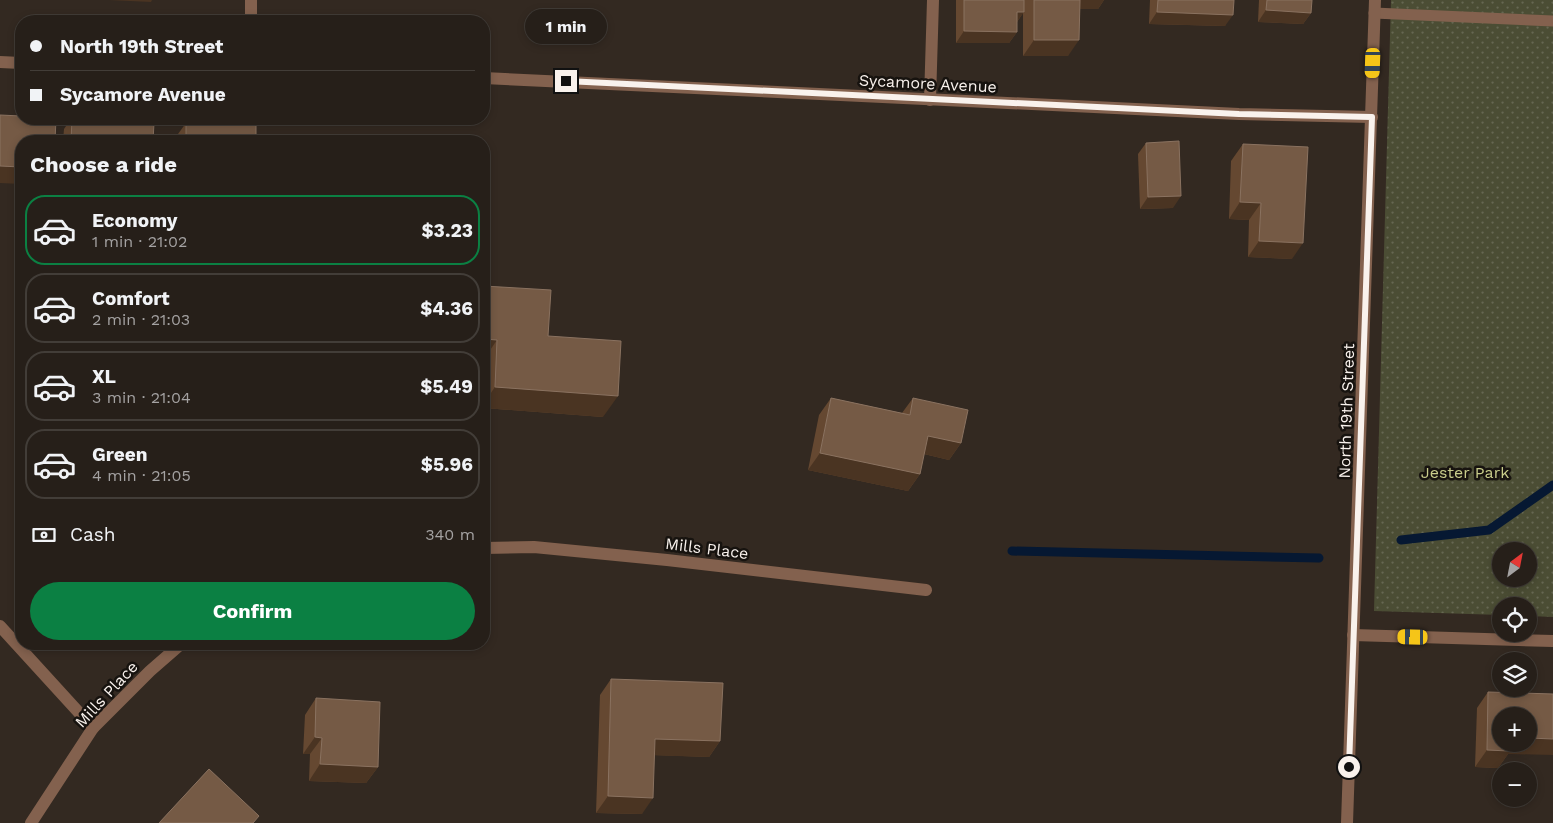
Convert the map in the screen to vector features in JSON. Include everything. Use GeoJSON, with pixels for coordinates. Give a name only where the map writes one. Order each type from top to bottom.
{"type":"FeatureCollection","features":[{"type":"Feature","properties":{"kind":"street"},"geometry":{"type":"LineString","coordinates":[[251,0],[251,15]]}},
{"type":"Feature","properties":{"kind":"street"},"geometry":{"type":"LineString","coordinates":[[930,100],[933,0]]}},
{"type":"Feature","properties":{"kind":"street","name":"North 19th Street"},"geometry":{"type":"LineString","coordinates":[[1347,823],[1375,6]]}},
{"type":"Feature","properties":{"kind":"street"},"geometry":{"type":"LineString","coordinates":[[0,62],[15,63]]}},
{"type":"Feature","properties":{"kind":"street","name":"Sycamore Avenue"},"geometry":{"type":"LineString","coordinates":[[490,78],[1229,114],[1372,117]]}},
{"type":"Feature","properties":{"kind":"street","name":"Mills Place"},"geometry":{"type":"LineString","coordinates":[[490,548],[534,547],[667,560],[926,590]]}},
{"type":"Feature","properties":{"kind":"street"},"geometry":{"type":"LineString","coordinates":[[0,626],[15,642]]}},
{"type":"Feature","properties":{"kind":"street"},"geometry":{"type":"LineString","coordinates":[[1353,636],[1553,642]]}},
{"type":"Feature","properties":{"kind":"street"},"geometry":{"type":"LineString","coordinates":[[22,650],[93,728]]}},
{"type":"Feature","properties":{"kind":"street","name":"Mills Place"},"geometry":{"type":"LineString","coordinates":[[31,823],[93,728],[150,671],[174,650]]}},
{"type":"Feature","properties":{"kind":"lane"},"geometry":{"type":"LineString","coordinates":[[1375,6],[1553,21]]}},
{"type":"Feature","properties":{"kind":"green space","name":"Jester Park"},"geometry":{"type":"Polygon","coordinates":[[[1391,0],[1553,0],[1553,617],[1537,616],[1537,597],[1492,597],[1492,615],[1374,611],[1391,0]]]}},
{"type":"Feature","properties":{"kind":"building"},"geometry":{"type":"Polygon","coordinates":[[[964,0],[1024,0],[1024,12],[1017,12],[1017,32],[964,31],[964,0]]]}},
{"type":"Feature","properties":{"kind":"building"},"geometry":{"type":"Polygon","coordinates":[[[1034,0],[1080,0],[1079,40],[1034,40],[1034,0]]]}},
{"type":"Feature","properties":{"kind":"building"},"geometry":{"type":"Polygon","coordinates":[[[1158,0],[1234,0],[1233,15],[1157,12],[1158,0]]]}},
{"type":"Feature","properties":{"kind":"building"},"geometry":{"type":"Polygon","coordinates":[[[1267,0],[1312,0],[1311,13],[1266,10],[1267,0]]]}},
{"type":"Feature","properties":{"kind":"building"},"geometry":{"type":"Polygon","coordinates":[[[0,115],[15,116],[15,125],[56,125],[55,135],[15,135],[15,167],[0,166],[0,115]]]}},
{"type":"Feature","properties":{"kind":"building"},"geometry":{"type":"Polygon","coordinates":[[[72,125],[154,125],[153,135],[71,135],[72,125]]]}},
{"type":"Feature","properties":{"kind":"building"},"geometry":{"type":"Polygon","coordinates":[[[186,125],[256,125],[256,135],[186,135],[186,125]]]}},
{"type":"Feature","properties":{"kind":"building"},"geometry":{"type":"Polygon","coordinates":[[[1179,141],[1181,196],[1148,197],[1146,143],[1179,141]]]}},
{"type":"Feature","properties":{"kind":"building"},"geometry":{"type":"Polygon","coordinates":[[[1243,144],[1308,147],[1303,243],[1259,241],[1261,203],[1240,202],[1243,144]]]}},
{"type":"Feature","properties":{"kind":"building"},"geometry":{"type":"Polygon","coordinates":[[[490,286],[551,290],[548,336],[621,341],[618,396],[495,387],[497,340],[490,339],[490,286]]]}},
{"type":"Feature","properties":{"kind":"building"},"geometry":{"type":"Polygon","coordinates":[[[831,398],[910,415],[913,398],[968,410],[961,443],[928,436],[920,474],[820,453],[831,398]]]}},
{"type":"Feature","properties":{"kind":"building"},"geometry":{"type":"Polygon","coordinates":[[[611,679],[723,683],[720,741],[655,739],[653,798],[608,796],[611,679]]]}},
{"type":"Feature","properties":{"kind":"building"},"geometry":{"type":"Polygon","coordinates":[[[1488,692],[1492,692],[1492,697],[1537,697],[1537,694],[1553,694],[1553,739],[1537,738],[1537,707],[1492,707],[1492,750],[1487,750],[1488,692]]]}},
{"type":"Feature","properties":{"kind":"building"},"geometry":{"type":"Polygon","coordinates":[[[316,698],[380,702],[378,767],[320,764],[322,738],[315,737],[316,698]]]}},
{"type":"Feature","properties":{"kind":"building"},"geometry":{"type":"Polygon","coordinates":[[[209,769],[259,816],[253,823],[159,823],[209,769]]]}},
{"type":"Feature","properties":{"kind":"waterway"},"geometry":{"type":"LineString","coordinates":[[1401,540],[1489,530],[1553,485]]}},
{"type":"Feature","properties":{"kind":"waterway"},"geometry":{"type":"LineString","coordinates":[[1012,551],[1319,558]]}},
{"type":"Feature","properties":{"kind":"route"},"geometry":{"type":"LineString","coordinates":[[566,81],[1239,114],[1372,117],[1349,767]]}}]}
